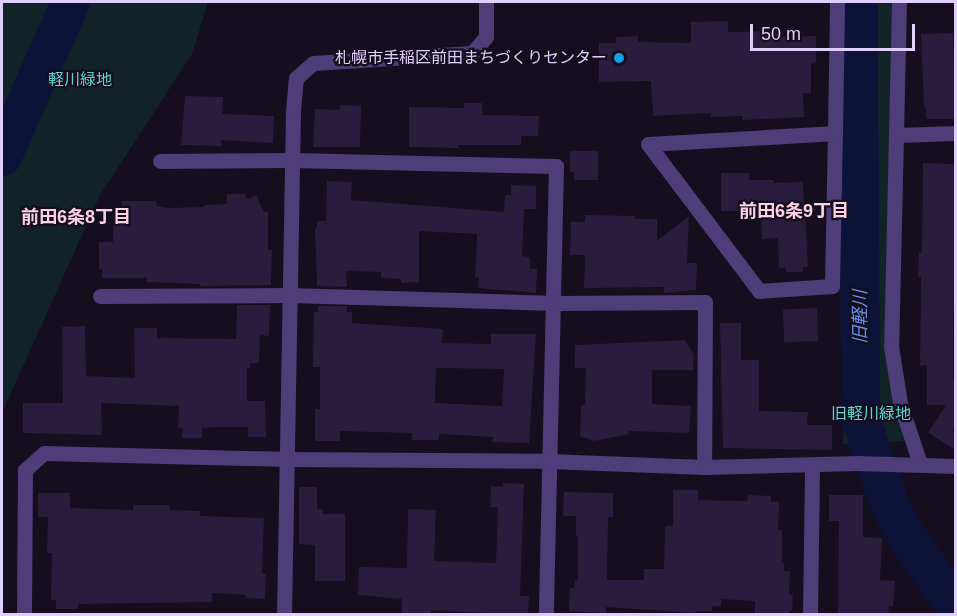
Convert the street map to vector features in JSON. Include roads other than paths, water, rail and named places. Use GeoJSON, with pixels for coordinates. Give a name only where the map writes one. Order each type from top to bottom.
{"type":"FeatureCollection","features":[{"type":"Feature","properties":{"kind":"street"},"geometry":{"type":"LineString","coordinates":[[284,615],[292,160],[296,78],[313,63],[472,53],[486,37],[486,2]]}},
{"type":"Feature","properties":{"kind":"street"},"geometry":{"type":"LineString","coordinates":[[835,133],[648,144],[759,291],[832,286],[835,133],[837,2]]}},
{"type":"Feature","properties":{"kind":"street"},"geometry":{"type":"LineString","coordinates":[[899,2],[891,346],[900,403],[920,464]]}},
{"type":"Feature","properties":{"kind":"street"},"geometry":{"type":"LineString","coordinates":[[896,135],[956,133]]}},
{"type":"Feature","properties":{"kind":"street"},"geometry":{"type":"LineString","coordinates":[[160,161],[292,160],[556,166],[555,303],[546,615]]}},
{"type":"Feature","properties":{"kind":"street"},"geometry":{"type":"LineString","coordinates":[[100,296],[289,295],[555,303],[705,302],[704,467]]}},
{"type":"Feature","properties":{"kind":"street"},"geometry":{"type":"LineString","coordinates":[[24,615],[25,470],[44,453],[287,459],[549,461],[704,467],[857,463],[956,466]]}},
{"type":"Feature","properties":{"kind":"street"},"geometry":{"type":"LineString","coordinates":[[810,615],[812,465]]}},
{"type":"Feature","properties":{"kind":"waterway"},"geometry":{"type":"LineString","coordinates":[[2,156],[70,2]]}},
{"type":"Feature","properties":{"kind":"waterway","name":"旧軽川"},"geometry":{"type":"LineString","coordinates":[[858,2],[860,417],[889,503],[905,534],[956,608]]}},
{"type":"Feature","properties":{"kind":"place","name":"札幌市手稲区前田まちづくりセンター"},"geometry":{"type":"Point","coordinates":[619,58]}},
{"type":"Feature","properties":{"kind":"district","name":"前田6条9丁目"},"geometry":{"type":"Point","coordinates":[794,211]}},
{"type":"Feature","properties":{"kind":"district","name":"前田6条8丁目"},"geometry":{"type":"Point","coordinates":[76,217]}},
{"type":"Feature","properties":{"kind":"park label","name":"軽川緑地"},"geometry":{"type":"Point","coordinates":[80,80]}},
{"type":"Feature","properties":{"kind":"park label","name":"旧軽川緑地"},"geometry":{"type":"Point","coordinates":[871,414]}}]}
